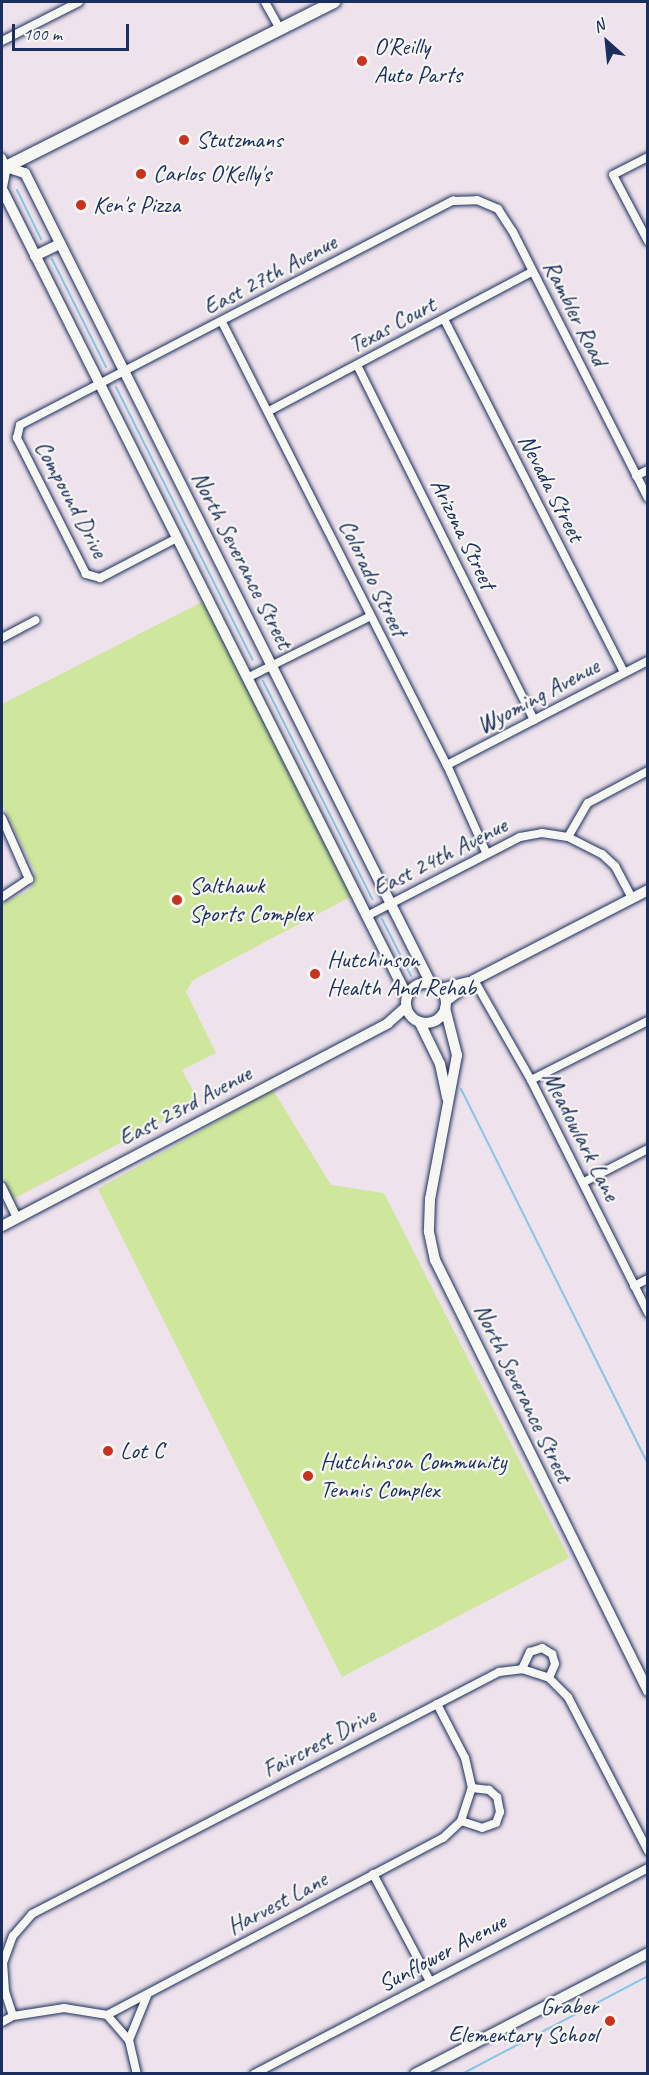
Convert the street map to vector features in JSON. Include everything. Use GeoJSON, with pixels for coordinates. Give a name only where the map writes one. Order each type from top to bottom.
{"type":"FeatureCollection","features":[{"type":"Feature","properties":{"kind":"main road"},"geometry":{"type":"LineString","coordinates":[[3,165],[334,2]]}},
{"type":"Feature","properties":{"kind":"street"},"geometry":{"type":"LineString","coordinates":[[2,41],[79,2]]}},
{"type":"Feature","properties":{"kind":"street"},"geometry":{"type":"LineString","coordinates":[[265,2],[280,29]]}},
{"type":"Feature","properties":{"kind":"street"},"geometry":{"type":"LineString","coordinates":[[648,157],[613,175],[648,241]]}},
{"type":"Feature","properties":{"kind":"street","name":"North Severance Street"},"geometry":{"type":"LineString","coordinates":[[406,1002],[367,916],[2,188],[3,165],[25,173],[391,904],[436,986]]}},
{"type":"Feature","properties":{"kind":"street","name":"Rambler Road"},"geometry":{"type":"LineString","coordinates":[[433,211],[453,201],[477,200],[498,209],[648,498]]}},
{"type":"Feature","properties":{"kind":"street","name":"East 27th Avenue"},"geometry":{"type":"LineString","coordinates":[[125,372],[433,211]]}},
{"type":"Feature","properties":{"kind":"street"},"geometry":{"type":"LineString","coordinates":[[35,256],[60,244]]}},
{"type":"Feature","properties":{"kind":"street","name":"Texas Court"},"geometry":{"type":"LineString","coordinates":[[269,411],[532,272]]}},
{"type":"Feature","properties":{"kind":"street","name":"Nevada Street"},"geometry":{"type":"LineString","coordinates":[[444,319],[624,673]]}},
{"type":"Feature","properties":{"kind":"street","name":"Colorado Street"},"geometry":{"type":"LineString","coordinates":[[222,322],[269,411],[369,617],[447,765],[486,852]]}},
{"type":"Feature","properties":{"kind":"street","name":"Arizona Street"},"geometry":{"type":"LineString","coordinates":[[357,365],[534,720]]}},
{"type":"Feature","properties":{"kind":"street","name":"Compound Drive"},"geometry":{"type":"LineString","coordinates":[[125,372],[20,425],[17,438],[86,574],[100,578],[177,538]]}},
{"type":"Feature","properties":{"kind":"street"},"geometry":{"type":"LineString","coordinates":[[636,476],[648,470]]}},
{"type":"Feature","properties":{"kind":"street"},"geometry":{"type":"LineString","coordinates":[[248,678],[369,617]]}},
{"type":"Feature","properties":{"kind":"street"},"geometry":{"type":"LineString","coordinates":[[2,638],[36,620]]}},
{"type":"Feature","properties":{"kind":"street","name":"Wyoming Avenue"},"geometry":{"type":"LineString","coordinates":[[447,765],[648,661]]}},
{"type":"Feature","properties":{"kind":"street"},"geometry":{"type":"LineString","coordinates":[[632,898],[615,866],[602,854],[568,837],[588,802],[648,771]]}},
{"type":"Feature","properties":{"kind":"street"},"geometry":{"type":"LineString","coordinates":[[2,818],[29,879],[2,897]]}},
{"type":"Feature","properties":{"kind":"street","name":"East 24th Avenue"},"geometry":{"type":"LineString","coordinates":[[367,916],[486,852],[532,834],[568,837]]}},
{"type":"Feature","properties":{"kind":"street"},"geometry":{"type":"LineString","coordinates":[[474,980],[436,986],[419,984],[406,1002],[418,1022],[436,1021],[446,1005],[474,980],[648,890]]}},
{"type":"Feature","properties":{"kind":"street","name":"Meadowlark Lane"},"geometry":{"type":"LineString","coordinates":[[474,980],[531,1080],[648,1313]]}},
{"type":"Feature","properties":{"kind":"street"},"geometry":{"type":"LineString","coordinates":[[436,986],[446,1005]]}},
{"type":"Feature","properties":{"kind":"street","name":"East 23rd Avenue"},"geometry":{"type":"LineString","coordinates":[[2,1226],[388,1023],[406,1002]]}},
{"type":"Feature","properties":{"kind":"street","name":"North Severance Street"},"geometry":{"type":"LineString","coordinates":[[446,1005],[457,1055],[430,1199],[429,1232],[435,1260],[648,1691]]}},
{"type":"Feature","properties":{"kind":"street"},"geometry":{"type":"LineString","coordinates":[[531,1080],[648,1021]]}},
{"type":"Feature","properties":{"kind":"street","name":"North Severance Street"},"geometry":{"type":"LineString","coordinates":[[418,1022],[440,1064],[448,1099]]}},
{"type":"Feature","properties":{"kind":"street","name":"East 23rd Avenue"},"geometry":{"type":"LineString","coordinates":[[388,1023],[418,1022]]}},
{"type":"Feature","properties":{"kind":"street"},"geometry":{"type":"LineString","coordinates":[[584,1182],[648,1149]]}},
{"type":"Feature","properties":{"kind":"street"},"geometry":{"type":"LineString","coordinates":[[2,1187],[17,1218]]}},
{"type":"Feature","properties":{"kind":"street"},"geometry":{"type":"LineString","coordinates":[[634,1286],[648,1279]]}},
{"type":"Feature","properties":{"kind":"street"},"geometry":{"type":"LineString","coordinates":[[549,1678],[555,1664],[552,1654],[542,1648],[530,1652],[522,1669],[549,1678],[568,1697],[648,1851]]}},
{"type":"Feature","properties":{"kind":"street","name":"Faircrest Drive"},"geometry":{"type":"LineString","coordinates":[[13,2016],[5,1991],[3,1964],[13,1936],[32,1914],[499,1672],[522,1669]]}},
{"type":"Feature","properties":{"kind":"street"},"geometry":{"type":"LineString","coordinates":[[437,1704],[465,1758],[472,1788],[461,1821],[482,1828],[496,1823],[500,1812],[497,1797],[489,1790],[472,1788]]}},
{"type":"Feature","properties":{"kind":"street","name":"Harvest Lane"},"geometry":{"type":"LineString","coordinates":[[107,2015],[147,1996],[443,1838],[461,1821]]}},
{"type":"Feature","properties":{"kind":"street","name":"Sunflower Avenue"},"geometry":{"type":"LineString","coordinates":[[254,2073],[648,1868]]}},
{"type":"Feature","properties":{"kind":"street"},"geometry":{"type":"LineString","coordinates":[[374,1874],[430,1981]]}},
{"type":"Feature","properties":{"kind":"street"},"geometry":{"type":"LineString","coordinates":[[416,2073],[648,1953]]}},
{"type":"Feature","properties":{"kind":"street"},"geometry":{"type":"LineString","coordinates":[[129,2040],[147,1996]]}},
{"type":"Feature","properties":{"kind":"street"},"geometry":{"type":"LineString","coordinates":[[2,2022],[13,2016],[64,2008],[107,2015],[129,2040],[137,2073]]}},
{"type":"Feature","properties":{"kind":"green space","name":"Salthawk Sports Complex"},"geometry":{"type":"Polygon","coordinates":[[[204,601],[352,896],[193,980],[186,992],[216,1053],[182,1070],[199,1102],[13,1199],[2,1176],[2,904],[28,891],[34,883],[35,872],[2,804],[2,704],[204,601]]]}},
{"type":"Feature","properties":{"kind":"green space"},"geometry":{"type":"Polygon","coordinates":[[[273,1090],[331,1185],[384,1193],[569,1558],[342,1677],[98,1189],[273,1090]]]}},
{"type":"Feature","properties":{"kind":"waterway"},"geometry":{"type":"LineString","coordinates":[[17,190],[41,239]]}},
{"type":"Feature","properties":{"kind":"waterway"},"geometry":{"type":"LineString","coordinates":[[52,259],[106,367]]}},
{"type":"Feature","properties":{"kind":"waterway"},"geometry":{"type":"LineString","coordinates":[[116,387],[253,660]]}},
{"type":"Feature","properties":{"kind":"waterway"},"geometry":{"type":"LineString","coordinates":[[263,681],[372,899]]}},
{"type":"Feature","properties":{"kind":"waterway"},"geometry":{"type":"LineString","coordinates":[[382,919],[411,976]]}},
{"type":"Feature","properties":{"kind":"waterway"},"geometry":{"type":"LineString","coordinates":[[461,1089],[648,1464]]}},
{"type":"Feature","properties":{"kind":"waterway"},"geometry":{"type":"LineString","coordinates":[[462,2074],[648,1976]]}},
{"type":"Feature","properties":{"kind":"place","name":"O'Reilly Auto Parts"},"geometry":{"type":"Point","coordinates":[362,61]}},
{"type":"Feature","properties":{"kind":"place","name":"Stutzmans"},"geometry":{"type":"Point","coordinates":[184,140]}},
{"type":"Feature","properties":{"kind":"place","name":"Carlos O'Kelly's"},"geometry":{"type":"Point","coordinates":[141,174]}},
{"type":"Feature","properties":{"kind":"place","name":"Ken's Pizza"},"geometry":{"type":"Point","coordinates":[81,205]}},
{"type":"Feature","properties":{"kind":"place","name":"Salthawk Sports Complex"},"geometry":{"type":"Point","coordinates":[177,900]}},
{"type":"Feature","properties":{"kind":"place","name":"Hutchinson Health And Rehab"},"geometry":{"type":"Point","coordinates":[315,974]}},
{"type":"Feature","properties":{"kind":"place","name":"Lot C"},"geometry":{"type":"Point","coordinates":[108,1451]}},
{"type":"Feature","properties":{"kind":"place","name":"Hutchinson Community Tennis Complex"},"geometry":{"type":"Point","coordinates":[308,1476]}},
{"type":"Feature","properties":{"kind":"place","name":"Graber Elementary School"},"geometry":{"type":"Point","coordinates":[610,2021]}}]}
